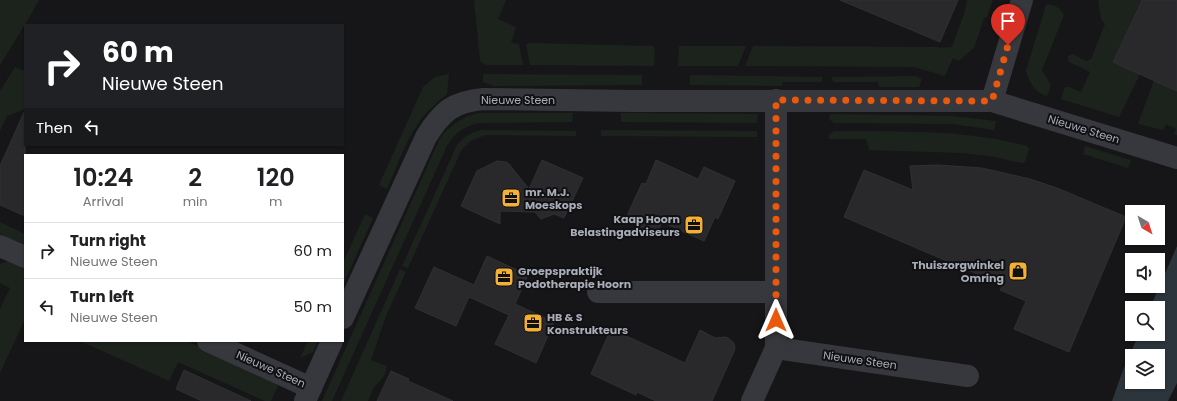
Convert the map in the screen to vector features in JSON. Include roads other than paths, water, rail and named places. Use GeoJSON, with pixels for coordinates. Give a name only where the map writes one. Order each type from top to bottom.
{"type":"FeatureCollection","features":[{"type":"Feature","properties":{"kind":"street"},"geometry":{"type":"LineString","coordinates":[[992,101],[1022,0]]}},
{"type":"Feature","properties":{"kind":"street","name":"Nieuwe Steen"},"geometry":{"type":"LineString","coordinates":[[344,316],[426,137],[434,123],[445,112],[468,100],[992,101],[1177,158]]}},
{"type":"Feature","properties":{"kind":"street"},"geometry":{"type":"LineString","coordinates":[[752,401],[776,348],[776,100]]}},
{"type":"Feature","properties":{"kind":"street"},"geometry":{"type":"LineString","coordinates":[[0,246],[24,257]]}},
{"type":"Feature","properties":{"kind":"street"},"geometry":{"type":"LineString","coordinates":[[598,292],[776,292]]}},
{"type":"Feature","properties":{"kind":"street","name":"Nieuwe Steen"},"geometry":{"type":"LineString","coordinates":[[210,342],[308,394],[332,342]]}},
{"type":"Feature","properties":{"kind":"street","name":"Nieuwe Steen"},"geometry":{"type":"LineString","coordinates":[[776,348],[968,376]]}},
{"type":"Feature","properties":{"kind":"place","name":"mr. M.J. Moeskops"},"geometry":{"type":"Point","coordinates":[511,198]}},
{"type":"Feature","properties":{"kind":"place","name":"Kaap Hoorn Belastingadviseurs"},"geometry":{"type":"Point","coordinates":[694,225]}},
{"type":"Feature","properties":{"kind":"place","name":"Thuiszorgwinkel Omring"},"geometry":{"type":"Point","coordinates":[1018,271]}},
{"type":"Feature","properties":{"kind":"place","name":"Groepspraktijk Podotherapie Hoorn"},"geometry":{"type":"Point","coordinates":[504,277]}},
{"type":"Feature","properties":{"kind":"place","name":"HB & S Konstrukteurs"},"geometry":{"type":"Point","coordinates":[533,323]}}]}
